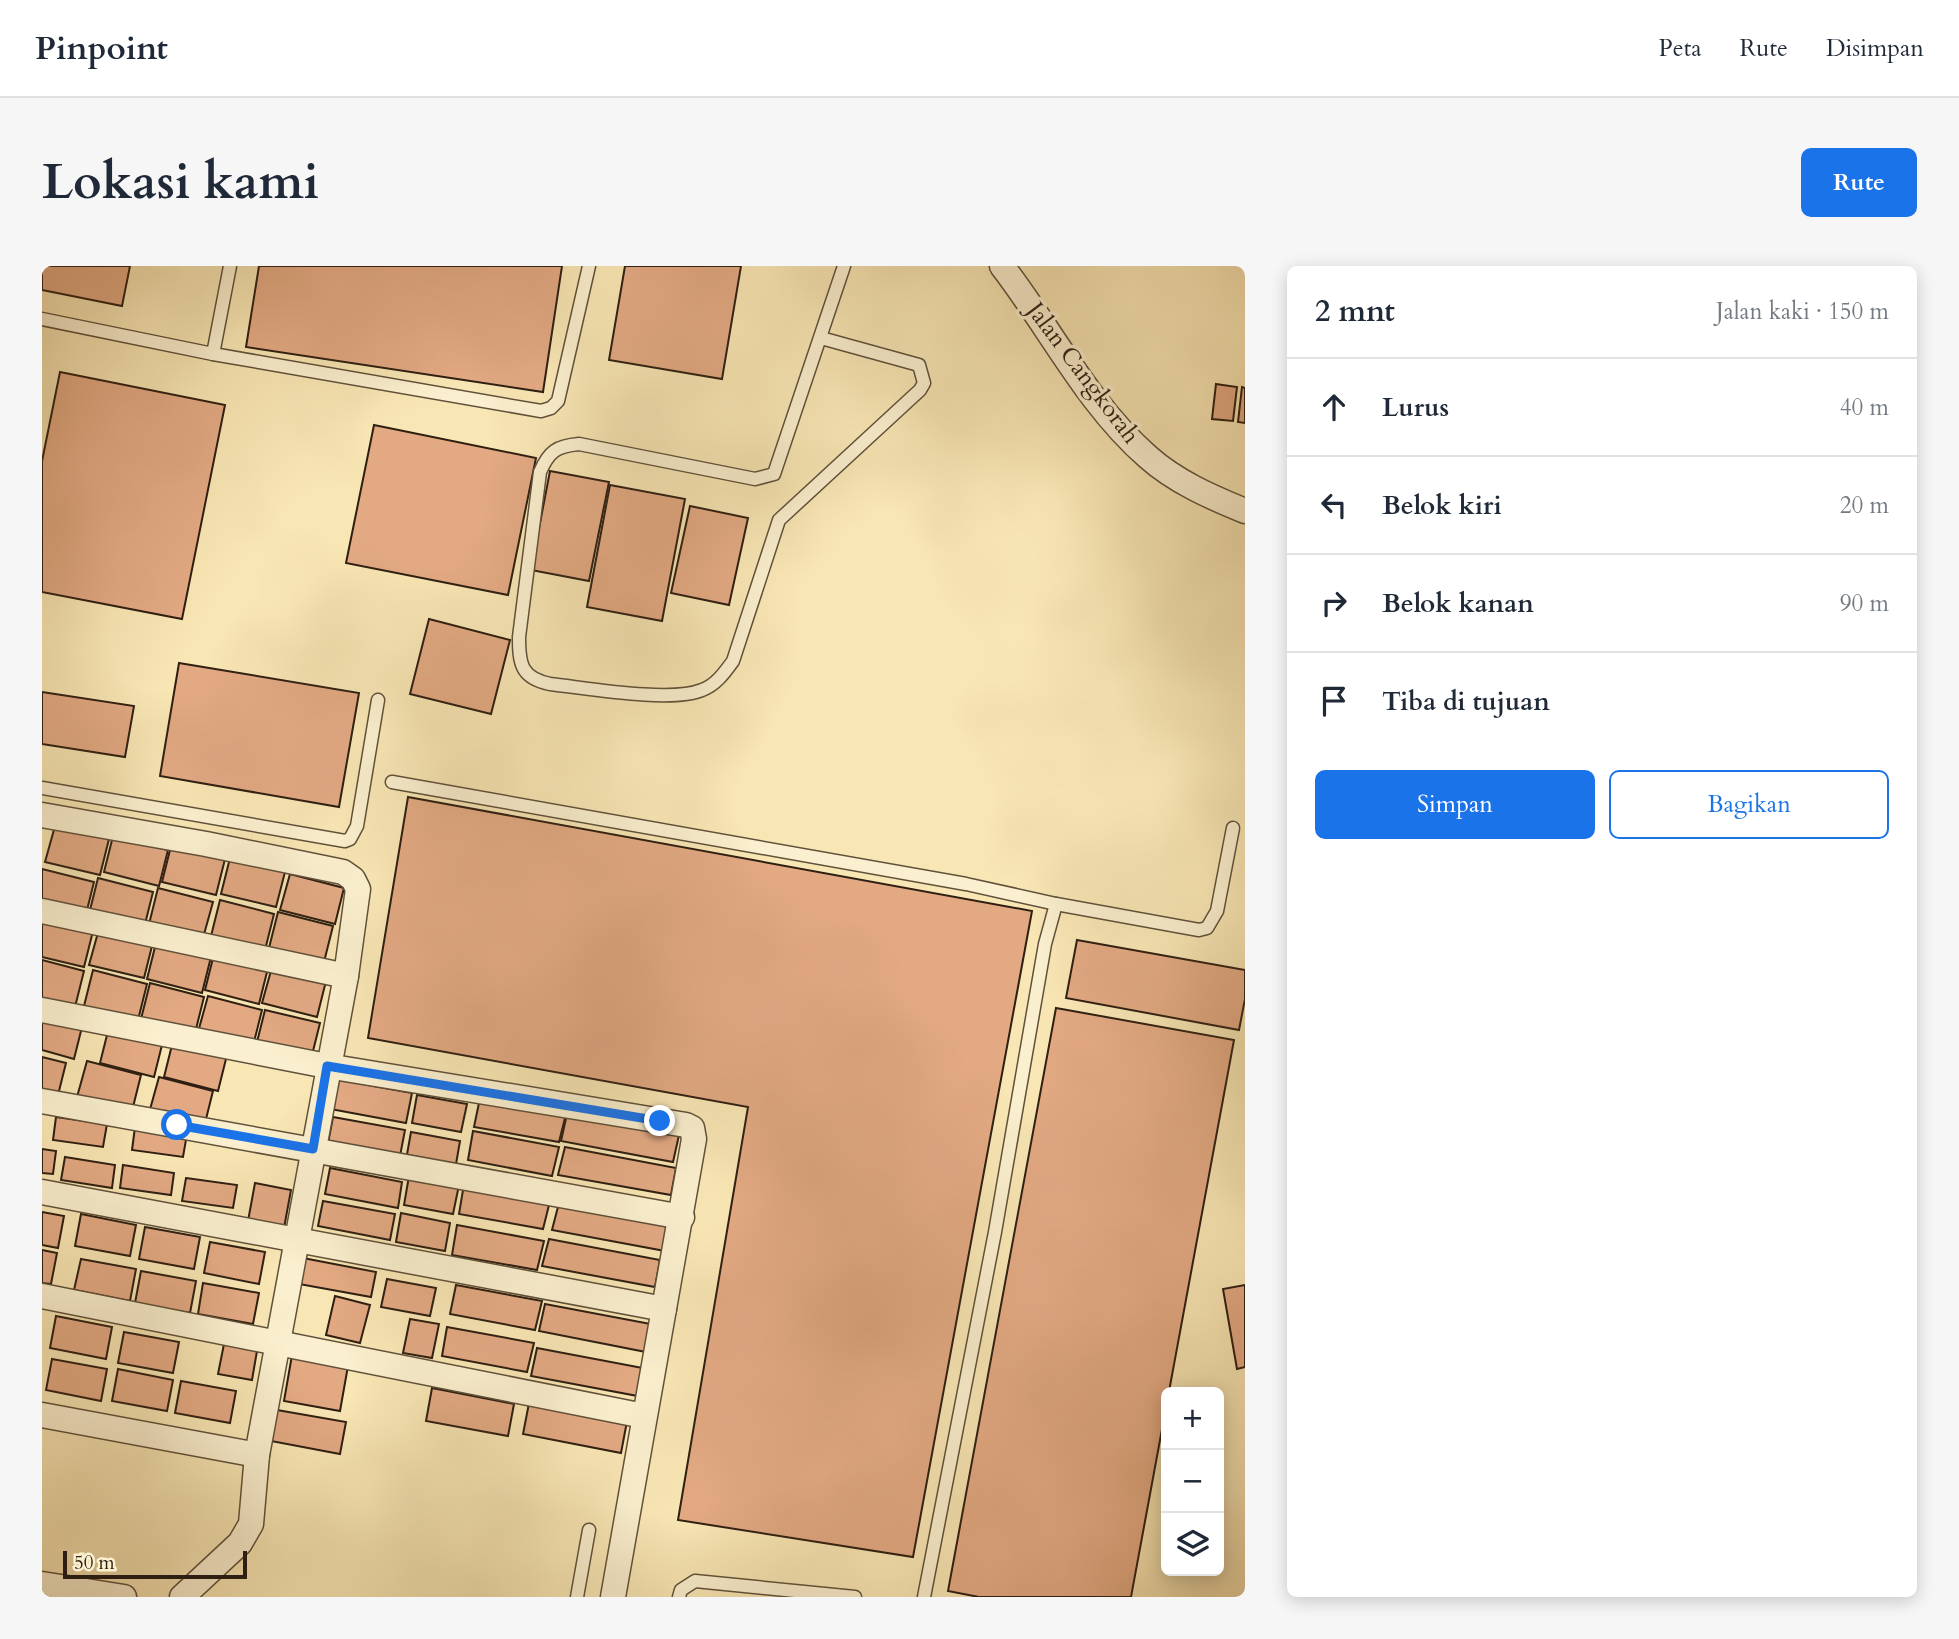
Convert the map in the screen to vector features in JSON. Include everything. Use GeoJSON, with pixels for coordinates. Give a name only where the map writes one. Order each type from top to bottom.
{"type":"FeatureCollection","features":[{"type":"Feature","properties":{"kind":"street","name":"Jalan Cangkorah"},"geometry":{"type":"LineString","coordinates":[[1002,266],[1102,407],[1148,457],[1202,494],[1245,511]]}},
{"type":"Feature","properties":{"kind":"street"},"geometry":{"type":"LineString","coordinates":[[42,815],[343,872],[353,879],[358,889],[346,976],[275,1344],[257,1455],[251,1524],[240,1543],[182,1597]]}},
{"type":"Feature","properties":{"kind":"street"},"geometry":{"type":"LineString","coordinates":[[42,911],[346,976]]}},
{"type":"Feature","properties":{"kind":"street"},"geometry":{"type":"LineString","coordinates":[[42,1010],[327,1066],[692,1128],[694,1139],[681,1217],[613,1597]]}},
{"type":"Feature","properties":{"kind":"street"},"geometry":{"type":"LineString","coordinates":[[42,1101],[681,1217]]}},
{"type":"Feature","properties":{"kind":"street"},"geometry":{"type":"LineString","coordinates":[[42,1192],[295,1242],[664,1309]]}},
{"type":"Feature","properties":{"kind":"street"},"geometry":{"type":"LineString","coordinates":[[42,1296],[644,1416]]}},
{"type":"Feature","properties":{"kind":"street"},"geometry":{"type":"LineString","coordinates":[[42,1415],[257,1455]]}},
{"type":"Feature","properties":{"kind":"street"},"geometry":{"type":"LineString","coordinates":[[42,1584],[124,1597]]}},
{"type":"Feature","properties":{"kind":"lane"},"geometry":{"type":"LineString","coordinates":[[213,354],[230,266]]}},
{"type":"Feature","properties":{"kind":"lane"},"geometry":{"type":"LineString","coordinates":[[42,319],[213,354],[541,411],[551,408],[558,401],[589,266]]}},
{"type":"Feature","properties":{"kind":"lane"},"geometry":{"type":"LineString","coordinates":[[821,338],[919,365],[924,383],[920,390],[779,520],[733,661],[719,679],[704,690],[682,696],[550,684],[535,681],[524,674],[519,662],[519,637],[540,472],[548,454],[561,446],[579,444],[755,479],[774,474],[844,266]]}},
{"type":"Feature","properties":{"kind":"lane"},"geometry":{"type":"LineString","coordinates":[[42,788],[345,841],[351,839],[357,827],[378,700]]}},
{"type":"Feature","properties":{"kind":"lane"},"geometry":{"type":"LineString","coordinates":[[392,782],[966,884],[1056,904],[1199,930],[1207,928],[1217,911],[1233,828]]}},
{"type":"Feature","properties":{"kind":"lane"},"geometry":{"type":"LineString","coordinates":[[924,1597],[995,1232],[1045,944],[1056,904]]}},
{"type":"Feature","properties":{"kind":"lane"},"geometry":{"type":"LineString","coordinates":[[577,1597],[589,1530]]}},
{"type":"Feature","properties":{"kind":"lane"},"geometry":{"type":"LineString","coordinates":[[679,1597],[681,1590],[695,1581],[855,1597]]}},
{"type":"Feature","properties":{"kind":"building"},"geometry":{"type":"Polygon","coordinates":[[[42,266],[130,266],[122,306],[42,290],[42,266]]]}},
{"type":"Feature","properties":{"kind":"building"},"geometry":{"type":"Polygon","coordinates":[[[259,266],[562,266],[543,392],[246,347],[259,266]]]}},
{"type":"Feature","properties":{"kind":"building"},"geometry":{"type":"Polygon","coordinates":[[[625,266],[741,266],[722,379],[609,360],[625,266]]]}},
{"type":"Feature","properties":{"kind":"building"},"geometry":{"type":"Polygon","coordinates":[[[60,372],[225,405],[182,619],[42,592],[42,461],[60,372]]]}},
{"type":"Feature","properties":{"kind":"building"},"geometry":{"type":"Polygon","coordinates":[[[1216,384],[1237,387],[1233,421],[1212,419],[1216,384]]]}},
{"type":"Feature","properties":{"kind":"building"},"geometry":{"type":"Polygon","coordinates":[[[1242,387],[1245,388],[1245,423],[1238,422],[1242,387]]]}},
{"type":"Feature","properties":{"kind":"building"},"geometry":{"type":"Polygon","coordinates":[[[374,425],[536,458],[508,595],[346,563],[374,425]]]}},
{"type":"Feature","properties":{"kind":"building"},"geometry":{"type":"Polygon","coordinates":[[[550,471],[609,482],[589,581],[531,570],[550,471]]]}},
{"type":"Feature","properties":{"kind":"building"},"geometry":{"type":"Polygon","coordinates":[[[610,485],[685,499],[662,621],[587,607],[610,485]]]}},
{"type":"Feature","properties":{"kind":"building"},"geometry":{"type":"Polygon","coordinates":[[[690,506],[748,518],[729,605],[671,593],[690,506]]]}},
{"type":"Feature","properties":{"kind":"building"},"geometry":{"type":"Polygon","coordinates":[[[429,619],[510,640],[491,714],[410,694],[429,619]]]}},
{"type":"Feature","properties":{"kind":"building"},"geometry":{"type":"Polygon","coordinates":[[[179,663],[359,693],[339,807],[160,776],[179,663]]]}},
{"type":"Feature","properties":{"kind":"building"},"geometry":{"type":"Polygon","coordinates":[[[42,692],[134,706],[125,757],[42,744],[42,692]]]}},
{"type":"Feature","properties":{"kind":"building"},"geometry":{"type":"Polygon","coordinates":[[[408,797],[1032,911],[913,1557],[678,1520],[748,1107],[368,1038],[408,797]]]}},
{"type":"Feature","properties":{"kind":"building"},"geometry":{"type":"Polygon","coordinates":[[[55,826],[109,839],[100,875],[45,862],[55,826]]]}},
{"type":"Feature","properties":{"kind":"building"},"geometry":{"type":"Polygon","coordinates":[[[113,836],[168,850],[159,886],[104,872],[113,836]]]}},
{"type":"Feature","properties":{"kind":"building"},"geometry":{"type":"Polygon","coordinates":[[[171,846],[225,859],[216,895],[162,882],[171,846]]]}},
{"type":"Feature","properties":{"kind":"building"},"geometry":{"type":"Polygon","coordinates":[[[230,858],[285,872],[276,907],[221,894],[230,858]]]}},
{"type":"Feature","properties":{"kind":"building"},"geometry":{"type":"Polygon","coordinates":[[[42,869],[94,882],[85,918],[42,907],[42,869]]]}},
{"type":"Feature","properties":{"kind":"building"},"geometry":{"type":"Polygon","coordinates":[[[290,874],[344,888],[335,924],[280,910],[290,874]]]}},
{"type":"Feature","properties":{"kind":"building"},"geometry":{"type":"Polygon","coordinates":[[[98,878],[153,892],[144,928],[89,914],[98,878]]]}},
{"type":"Feature","properties":{"kind":"building"},"geometry":{"type":"Polygon","coordinates":[[[158,888],[213,902],[203,938],[149,924],[158,888]]]}},
{"type":"Feature","properties":{"kind":"building"},"geometry":{"type":"Polygon","coordinates":[[[220,900],[274,914],[265,950],[211,936],[220,900]]]}},
{"type":"Feature","properties":{"kind":"building"},"geometry":{"type":"Polygon","coordinates":[[[278,912],[333,926],[324,962],[269,948],[278,912]]]}},
{"type":"Feature","properties":{"kind":"building"},"geometry":{"type":"Polygon","coordinates":[[[42,918],[93,931],[84,967],[42,957],[42,918]]]}},
{"type":"Feature","properties":{"kind":"building"},"geometry":{"type":"Polygon","coordinates":[[[99,929],[153,942],[144,978],[89,965],[99,929]]]}},
{"type":"Feature","properties":{"kind":"building"},"geometry":{"type":"Polygon","coordinates":[[[1077,940],[1245,970],[1245,999],[1239,1030],[1066,998],[1077,940]]]}},
{"type":"Feature","properties":{"kind":"building"},"geometry":{"type":"Polygon","coordinates":[[[156,943],[211,957],[202,993],[147,979],[156,943]]]}},
{"type":"Feature","properties":{"kind":"building"},"geometry":{"type":"Polygon","coordinates":[[[214,954],[268,968],[259,1004],[205,990],[214,954]]]}},
{"type":"Feature","properties":{"kind":"building"},"geometry":{"type":"Polygon","coordinates":[[[42,960],[84,971],[75,1007],[42,999],[42,960]]]}},
{"type":"Feature","properties":{"kind":"building"},"geometry":{"type":"Polygon","coordinates":[[[272,967],[326,981],[317,1017],[262,1003],[272,967]]]}},
{"type":"Feature","properties":{"kind":"building"},"geometry":{"type":"Polygon","coordinates":[[[93,970],[147,984],[138,1020],[84,1006],[93,970]]]}},
{"type":"Feature","properties":{"kind":"building"},"geometry":{"type":"Polygon","coordinates":[[[150,983],[204,997],[195,1033],[141,1019],[150,983]]]}},
{"type":"Feature","properties":{"kind":"building"},"geometry":{"type":"Polygon","coordinates":[[[208,996],[262,1010],[253,1046],[198,1032],[208,996]]]}},
{"type":"Feature","properties":{"kind":"building"},"geometry":{"type":"Polygon","coordinates":[[[1056,1008],[1234,1040],[1170,1387],[1161,1387],[1161,1435],[1131,1597],[979,1597],[948,1591],[1056,1008]]]}},
{"type":"Feature","properties":{"kind":"building"},"geometry":{"type":"Polygon","coordinates":[[[265,1010],[320,1023],[311,1059],[256,1046],[265,1010]]]}},
{"type":"Feature","properties":{"kind":"building"},"geometry":{"type":"Polygon","coordinates":[[[42,1012],[83,1023],[74,1059],[42,1050],[42,1012]]]}},
{"type":"Feature","properties":{"kind":"building"},"geometry":{"type":"Polygon","coordinates":[[[109,1027],[163,1041],[154,1077],[100,1063],[109,1027]]]}},
{"type":"Feature","properties":{"kind":"building"},"geometry":{"type":"Polygon","coordinates":[[[173,1041],[227,1055],[218,1091],[164,1077],[173,1041]]]}},
{"type":"Feature","properties":{"kind":"building"},"geometry":{"type":"Polygon","coordinates":[[[42,1057],[66,1063],[57,1099],[42,1096],[42,1057]]]}},
{"type":"Feature","properties":{"kind":"building"},"geometry":{"type":"Polygon","coordinates":[[[87,1061],[141,1075],[132,1111],[77,1097],[87,1061]]]}},
{"type":"Feature","properties":{"kind":"building"},"geometry":{"type":"Polygon","coordinates":[[[159,1077],[213,1091],[204,1127],[149,1113],[159,1077]]]}},
{"type":"Feature","properties":{"kind":"building"},"geometry":{"type":"Polygon","coordinates":[[[330,1078],[412,1093],[406,1123],[325,1108],[330,1078]]]}},
{"type":"Feature","properties":{"kind":"building"},"geometry":{"type":"Polygon","coordinates":[[[417,1095],[467,1104],[461,1132],[412,1123],[417,1095]]]}},
{"type":"Feature","properties":{"kind":"building"},"geometry":{"type":"Polygon","coordinates":[[[480,1098],[566,1114],[559,1142],[474,1127],[480,1098]]]}},
{"type":"Feature","properties":{"kind":"building"},"geometry":{"type":"Polygon","coordinates":[[[567,1114],[679,1135],[673,1162],[561,1141],[567,1114]]]}},
{"type":"Feature","properties":{"kind":"building"},"geometry":{"type":"Polygon","coordinates":[[[56,1117],[107,1124],[103,1147],[53,1140],[56,1117]]]}},
{"type":"Feature","properties":{"kind":"building"},"geometry":{"type":"Polygon","coordinates":[[[333,1117],[405,1130],[400,1156],[328,1143],[333,1117]]]}},
{"type":"Feature","properties":{"kind":"building"},"geometry":{"type":"Polygon","coordinates":[[[135,1127],[187,1134],[183,1157],[132,1150],[135,1127]]]}},
{"type":"Feature","properties":{"kind":"building"},"geometry":{"type":"Polygon","coordinates":[[[473,1131],[559,1147],[552,1176],[468,1160],[473,1131]]]}},
{"type":"Feature","properties":{"kind":"building"},"geometry":{"type":"Polygon","coordinates":[[[411,1132],[460,1141],[455,1170],[406,1160],[411,1132]]]}},
{"type":"Feature","properties":{"kind":"building"},"geometry":{"type":"Polygon","coordinates":[[[565,1147],[676,1168],[671,1195],[558,1175],[565,1147]]]}},
{"type":"Feature","properties":{"kind":"building"},"geometry":{"type":"Polygon","coordinates":[[[42,1149],[56,1151],[53,1174],[42,1173],[42,1149]]]}},
{"type":"Feature","properties":{"kind":"building"},"geometry":{"type":"Polygon","coordinates":[[[65,1157],[115,1165],[112,1188],[61,1180],[65,1157]]]}},
{"type":"Feature","properties":{"kind":"building"},"geometry":{"type":"Polygon","coordinates":[[[123,1165],[174,1173],[171,1195],[120,1188],[123,1165]]]}},
{"type":"Feature","properties":{"kind":"building"},"geometry":{"type":"Polygon","coordinates":[[[330,1168],[402,1182],[398,1208],[325,1194],[330,1168]]]}},
{"type":"Feature","properties":{"kind":"building"},"geometry":{"type":"Polygon","coordinates":[[[409,1176],[459,1185],[453,1214],[404,1205],[409,1176]]]}},
{"type":"Feature","properties":{"kind":"building"},"geometry":{"type":"Polygon","coordinates":[[[186,1178],[237,1185],[233,1208],[182,1201],[186,1178]]]}},
{"type":"Feature","properties":{"kind":"building"},"geometry":{"type":"Polygon","coordinates":[[[255,1183],[291,1190],[284,1228],[248,1221],[255,1183]]]}},
{"type":"Feature","properties":{"kind":"building"},"geometry":{"type":"Polygon","coordinates":[[[464,1184],[550,1201],[543,1229],[459,1214],[464,1184]]]}},
{"type":"Feature","properties":{"kind":"building"},"geometry":{"type":"Polygon","coordinates":[[[323,1201],[395,1214],[390,1240],[318,1226],[323,1201]]]}},
{"type":"Feature","properties":{"kind":"building"},"geometry":{"type":"Polygon","coordinates":[[[559,1203],[670,1224],[665,1251],[552,1230],[559,1203]]]}},
{"type":"Feature","properties":{"kind":"building"},"geometry":{"type":"Polygon","coordinates":[[[42,1212],[64,1216],[58,1248],[42,1245],[42,1212]]]}},
{"type":"Feature","properties":{"kind":"building"},"geometry":{"type":"Polygon","coordinates":[[[401,1213],[450,1223],[445,1251],[396,1242],[401,1213]]]}},
{"type":"Feature","properties":{"kind":"building"},"geometry":{"type":"Polygon","coordinates":[[[81,1214],[136,1225],[130,1256],[75,1246],[81,1214]]]}},
{"type":"Feature","properties":{"kind":"building"},"geometry":{"type":"Polygon","coordinates":[[[457,1225],[544,1241],[537,1270],[452,1255],[457,1225]]]}},
{"type":"Feature","properties":{"kind":"building"},"geometry":{"type":"Polygon","coordinates":[[[145,1227],[200,1237],[194,1269],[139,1259],[145,1227]]]}},
{"type":"Feature","properties":{"kind":"building"},"geometry":{"type":"Polygon","coordinates":[[[549,1239],[660,1260],[655,1287],[542,1266],[549,1239]]]}},
{"type":"Feature","properties":{"kind":"building"},"geometry":{"type":"Polygon","coordinates":[[[210,1242],[265,1252],[259,1284],[204,1273],[210,1242]]]}},
{"type":"Feature","properties":{"kind":"building"},"geometry":{"type":"Polygon","coordinates":[[[42,1250],[57,1253],[51,1284],[42,1283],[42,1250]]]}},
{"type":"Feature","properties":{"kind":"building"},"geometry":{"type":"Polygon","coordinates":[[[303,1258],[376,1272],[371,1297],[299,1284],[303,1258]]]}},
{"type":"Feature","properties":{"kind":"building"},"geometry":{"type":"Polygon","coordinates":[[[81,1259],[136,1269],[130,1301],[74,1290],[81,1259]]]}},
{"type":"Feature","properties":{"kind":"building"},"geometry":{"type":"Polygon","coordinates":[[[141,1271],[196,1281],[190,1313],[135,1303],[141,1271]]]}},
{"type":"Feature","properties":{"kind":"building"},"geometry":{"type":"Polygon","coordinates":[[[387,1279],[436,1288],[430,1316],[381,1307],[387,1279]]]}},
{"type":"Feature","properties":{"kind":"building"},"geometry":{"type":"Polygon","coordinates":[[[203,1283],[259,1293],[253,1324],[198,1314],[203,1283]]]}},
{"type":"Feature","properties":{"kind":"building"},"geometry":{"type":"Polygon","coordinates":[[[456,1285],[542,1301],[535,1330],[450,1314],[456,1285]]]}},
{"type":"Feature","properties":{"kind":"building"},"geometry":{"type":"Polygon","coordinates":[[[1245,1285],[1245,1367],[1237,1369],[1223,1289],[1245,1285]]]}},
{"type":"Feature","properties":{"kind":"building"},"geometry":{"type":"Polygon","coordinates":[[[335,1296],[370,1305],[360,1343],[326,1335],[335,1296]]]}},
{"type":"Feature","properties":{"kind":"building"},"geometry":{"type":"Polygon","coordinates":[[[545,1304],[656,1325],[651,1353],[539,1331],[545,1304]]]}},
{"type":"Feature","properties":{"kind":"building"},"geometry":{"type":"Polygon","coordinates":[[[56,1316],[112,1327],[106,1359],[50,1348],[56,1316]]]}},
{"type":"Feature","properties":{"kind":"building"},"geometry":{"type":"Polygon","coordinates":[[[410,1319],[439,1324],[432,1358],[403,1353],[410,1319]]]}},
{"type":"Feature","properties":{"kind":"building"},"geometry":{"type":"Polygon","coordinates":[[[447,1327],[534,1343],[527,1372],[442,1356],[447,1327]]]}},
{"type":"Feature","properties":{"kind":"building"},"geometry":{"type":"Polygon","coordinates":[[[124,1332],[179,1342],[173,1373],[118,1363],[124,1332]]]}},
{"type":"Feature","properties":{"kind":"building"},"geometry":{"type":"Polygon","coordinates":[[[225,1339],[258,1345],[252,1380],[218,1374],[225,1339]]]}},
{"type":"Feature","properties":{"kind":"building"},"geometry":{"type":"Polygon","coordinates":[[[537,1348],[648,1369],[643,1397],[531,1376],[537,1348]]]}},
{"type":"Feature","properties":{"kind":"building"},"geometry":{"type":"Polygon","coordinates":[[[292,1355],[348,1366],[340,1411],[284,1401],[292,1355]]]}},
{"type":"Feature","properties":{"kind":"building"},"geometry":{"type":"Polygon","coordinates":[[[52,1359],[107,1369],[101,1401],[46,1390],[52,1359]]]}},
{"type":"Feature","properties":{"kind":"building"},"geometry":{"type":"Polygon","coordinates":[[[118,1369],[173,1380],[167,1411],[112,1401],[118,1369]]]}},
{"type":"Feature","properties":{"kind":"building"},"geometry":{"type":"Polygon","coordinates":[[[181,1381],[236,1391],[230,1423],[175,1413],[181,1381]]]}},
{"type":"Feature","properties":{"kind":"building"},"geometry":{"type":"Polygon","coordinates":[[[432,1388],[514,1404],[508,1436],[426,1421],[432,1388]]]}},
{"type":"Feature","properties":{"kind":"building"},"geometry":{"type":"Polygon","coordinates":[[[530,1398],[628,1416],[621,1453],[523,1434],[530,1398]]]}},
{"type":"Feature","properties":{"kind":"building"},"geometry":{"type":"Polygon","coordinates":[[[277,1410],[346,1422],[340,1454],[271,1441],[277,1410]]]}},
{"type":"Feature","properties":{"kind":"route"},"geometry":{"type":"LineString","coordinates":[[177,1125],[313,1149],[327,1066],[660,1121]]}}]}
